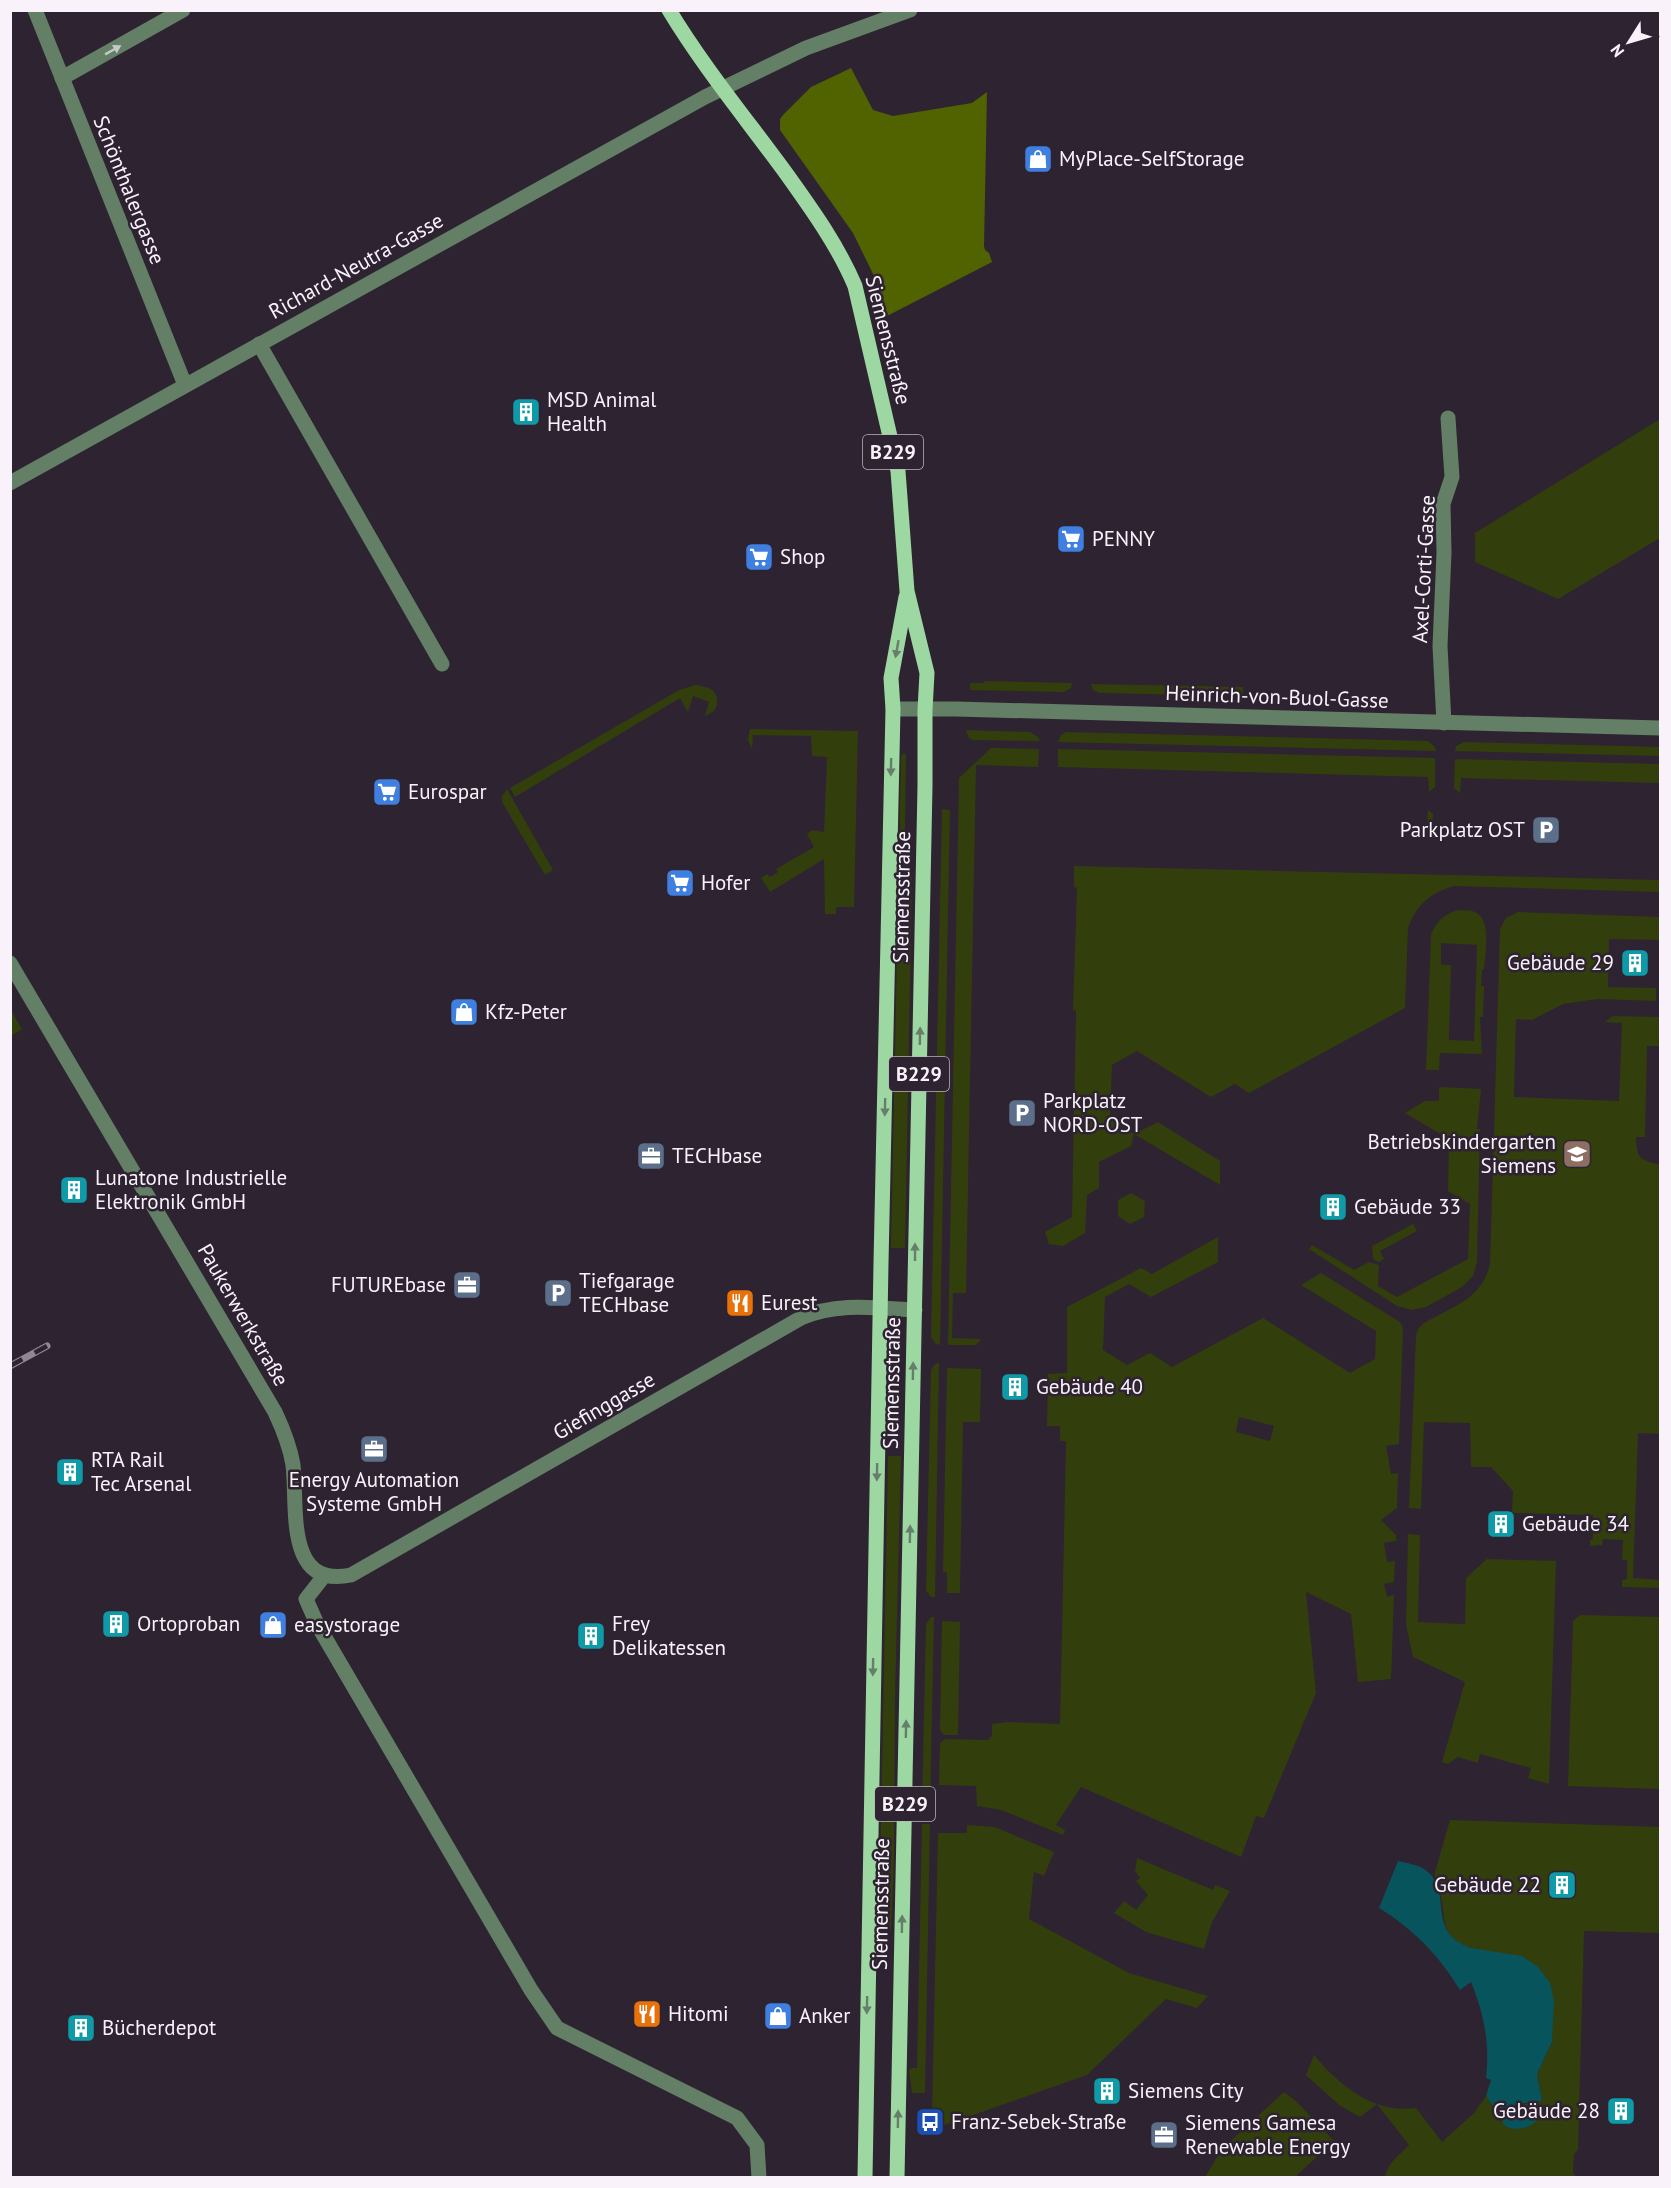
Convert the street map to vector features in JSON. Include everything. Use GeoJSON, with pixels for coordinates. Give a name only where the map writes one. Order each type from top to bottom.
{"type":"FeatureCollection","features":[{"type":"Feature","properties":{"kind":"main road","name":"Siemensstraße"},"geometry":{"type":"LineString","coordinates":[[669,10],[701,58],[824,227],[844,261],[855,286],[898,471],[907,591],[927,673],[897,2178]]}},
{"type":"Feature","properties":{"kind":"main road","name":"Siemensstraße"},"geometry":{"type":"LineString","coordinates":[[865,2178],[893,709],[891,678],[907,591]]}},
{"type":"Feature","properties":{"kind":"street","name":"Schönthalergasse"},"geometry":{"type":"LineString","coordinates":[[34,10],[185,385]]}},
{"type":"Feature","properties":{"kind":"street"},"geometry":{"type":"LineString","coordinates":[[62,78],[183,10]]}},
{"type":"Feature","properties":{"kind":"street","name":"Richard-Neutra-Gasse"},"geometry":{"type":"LineString","coordinates":[[10,483],[657,122],[824,41],[910,10]]}},
{"type":"Feature","properties":{"kind":"street"},"geometry":{"type":"LineString","coordinates":[[259,344],[442,664]]}},
{"type":"Feature","properties":{"kind":"street","name":"Axel-Corti-Gasse"},"geometry":{"type":"LineString","coordinates":[[1444,723],[1440,646],[1444,553],[1443,504],[1452,477],[1448,418]]}},
{"type":"Feature","properties":{"kind":"street","name":"Heinrich-von-Buol-Gasse"},"geometry":{"type":"LineString","coordinates":[[893,709],[1660,728]]}},
{"type":"Feature","properties":{"kind":"street","name":"Paukerwerkstraße"},"geometry":{"type":"LineString","coordinates":[[10,963],[275,1412],[290,1449],[300,1548],[309,1565],[324,1576]]}},
{"type":"Feature","properties":{"kind":"street","name":"Giefinggasse"},"geometry":{"type":"LineString","coordinates":[[324,1576],[351,1575],[801,1318],[828,1308],[915,1310]]}},
{"type":"Feature","properties":{"kind":"street"},"geometry":{"type":"LineString","coordinates":[[324,1576],[306,1599],[317,1624],[531,1990],[558,2028],[737,2118],[756,2145],[759,2178]]}},
{"type":"Feature","properties":{"kind":"green space"},"geometry":{"type":"Polygon","coordinates":[[[851,68],[873,110],[893,116],[972,103],[987,92],[984,246],[992,262],[887,316],[877,282],[853,233],[780,130],[780,119],[811,87],[851,68]]]}},
{"type":"Feature","properties":{"kind":"green space"},"geometry":{"type":"Polygon","coordinates":[[[1660,419],[1660,538],[1558,599],[1475,562],[1475,533],[1660,419]]]}},
{"type":"Feature","properties":{"kind":"green space"},"geometry":{"type":"Polygon","coordinates":[[[985,681],[1072,683],[1071,688],[1064,692],[970,690],[970,683],[984,683],[985,681]]]}},
{"type":"Feature","properties":{"kind":"green space"},"geometry":{"type":"Polygon","coordinates":[[[1091,684],[1243,687],[1243,696],[1100,693],[1093,690],[1091,684]]]}},
{"type":"Feature","properties":{"kind":"green space"},"geometry":{"type":"Polygon","coordinates":[[[696,685],[709,688],[715,693],[717,705],[714,711],[705,716],[709,702],[693,696],[688,712],[680,698],[515,797],[510,788],[679,690],[696,685]]]}},
{"type":"Feature","properties":{"kind":"green space"},"geometry":{"type":"Polygon","coordinates":[[[750,729],[858,731],[854,907],[836,907],[836,914],[825,914],[824,859],[770,892],[761,878],[767,874],[770,877],[778,872],[776,869],[814,847],[807,834],[812,830],[824,832],[827,757],[812,756],[811,736],[753,735],[752,749],[748,740],[750,729]]]}},
{"type":"Feature","properties":{"kind":"green space"},"geometry":{"type":"Polygon","coordinates":[[[966,730],[1030,732],[1040,741],[973,740],[969,738],[966,730]]]}},
{"type":"Feature","properties":{"kind":"green space"},"geometry":{"type":"Polygon","coordinates":[[[1066,732],[1428,741],[1436,751],[1058,742],[1061,735],[1066,732]]]}},
{"type":"Feature","properties":{"kind":"green space"},"geometry":{"type":"Polygon","coordinates":[[[1464,742],[1660,747],[1660,756],[1455,751],[1456,746],[1464,742]]]}},
{"type":"Feature","properties":{"kind":"green space"},"geometry":{"type":"Polygon","coordinates":[[[991,748],[1039,749],[1038,767],[976,765],[966,1293],[953,1293],[952,1338],[981,1339],[976,1345],[948,1345],[959,778],[991,748]]]}},
{"type":"Feature","properties":{"kind":"green space"},"geometry":{"type":"Polygon","coordinates":[[[1058,749],[1435,758],[1435,787],[1429,792],[1428,777],[1058,767],[1058,749]]]}},
{"type":"Feature","properties":{"kind":"green space"},"geometry":{"type":"Polygon","coordinates":[[[904,753],[906,755],[905,830],[912,878],[905,1248],[891,1248],[901,756],[904,753]]]}},
{"type":"Feature","properties":{"kind":"green space"},"geometry":{"type":"Polygon","coordinates":[[[1455,759],[1660,764],[1660,783],[1461,778],[1460,793],[1454,788],[1455,759]]]}},
{"type":"Feature","properties":{"kind":"green space"},"geometry":{"type":"Polygon","coordinates":[[[507,789],[553,870],[545,875],[502,802],[502,796],[507,789]]]}},
{"type":"Feature","properties":{"kind":"green space"},"geometry":{"type":"Polygon","coordinates":[[[942,809],[950,810],[940,1345],[936,1344],[931,1337],[942,809]]]}},
{"type":"Feature","properties":{"kind":"green space"},"geometry":{"type":"Polygon","coordinates":[[[1428,810],[1433,814],[1432,836],[1426,839],[1428,810]]]}},
{"type":"Feature","properties":{"kind":"green space"},"geometry":{"type":"Polygon","coordinates":[[[1074,866],[1660,880],[1660,892],[1454,886],[1438,892],[1425,901],[1415,913],[1408,929],[1405,1008],[1249,1093],[1235,1084],[1211,1097],[1137,1051],[1112,1065],[1110,1119],[1134,1134],[1131,1146],[1099,1162],[1099,1188],[1087,1195],[1085,1233],[1063,1246],[1049,1244],[1045,1232],[1072,1217],[1076,1011],[1073,1010],[1077,888],[1074,887],[1074,866]]]}},
{"type":"Feature","properties":{"kind":"green space"},"geometry":{"type":"Polygon","coordinates":[[[1457,910],[1479,914],[1485,927],[1486,945],[1481,986],[1484,986],[1483,1017],[1480,1017],[1482,1054],[1440,1053],[1439,1070],[1426,1070],[1431,934],[1444,916],[1457,910]],[[1441,943],[1441,965],[1451,965],[1449,1040],[1474,1041],[1477,945],[1441,943]]]}},
{"type":"Feature","properties":{"kind":"green space"},"geometry":{"type":"Polygon","coordinates":[[[1518,912],[1660,917],[1660,940],[1609,939],[1608,987],[1656,988],[1656,1001],[1597,999],[1563,1004],[1532,1020],[1516,1019],[1514,1097],[1619,1101],[1622,1023],[1605,1022],[1613,1016],[1660,1017],[1660,1046],[1647,1046],[1645,1137],[1636,1137],[1637,1150],[1641,1157],[1660,1165],[1660,1434],[1638,1433],[1633,1578],[1660,1580],[1660,1588],[1622,1587],[1622,1580],[1627,1579],[1627,1560],[1622,1560],[1623,1540],[1603,1539],[1602,1545],[1590,1546],[1590,1540],[1593,1539],[1593,1515],[1512,1513],[1513,1491],[1491,1467],[1471,1467],[1470,1423],[1424,1422],[1421,1509],[1409,1508],[1418,1329],[1424,1323],[1455,1307],[1473,1294],[1486,1276],[1490,1264],[1500,929],[1506,918],[1518,912]]]}},
{"type":"Feature","properties":{"kind":"green space"},"geometry":{"type":"Polygon","coordinates":[[[11,1010],[22,1029],[10,1036],[11,1010]]]}},
{"type":"Feature","properties":{"kind":"green space"},"geometry":{"type":"Polygon","coordinates":[[[1439,1087],[1481,1089],[1477,1129],[1480,1129],[1477,1262],[1473,1276],[1462,1287],[1426,1307],[1412,1310],[1397,1306],[1309,1249],[1312,1245],[1354,1270],[1369,1262],[1379,1265],[1378,1286],[1397,1297],[1468,1259],[1470,1204],[1448,1191],[1449,1139],[1405,1113],[1425,1101],[1439,1101],[1439,1087]]]}},
{"type":"Feature","properties":{"kind":"green space"},"geometry":{"type":"Polygon","coordinates":[[[1158,1122],[1220,1161],[1220,1185],[1134,1134],[1158,1122]]]}},
{"type":"Feature","properties":{"kind":"green space"},"geometry":{"type":"Polygon","coordinates":[[[1131,1193],[1145,1201],[1144,1217],[1130,1224],[1118,1216],[1118,1200],[1131,1193]]]}},
{"type":"Feature","properties":{"kind":"green space"},"geometry":{"type":"Polygon","coordinates":[[[1413,1224],[1417,1231],[1380,1251],[1384,1259],[1379,1262],[1373,1259],[1372,1246],[1413,1224]]]}},
{"type":"Feature","properties":{"kind":"green space"},"geometry":{"type":"Polygon","coordinates":[[[1218,1237],[1218,1262],[1151,1297],[1129,1284],[1105,1297],[1103,1350],[1127,1365],[1150,1353],[1172,1367],[1263,1318],[1350,1373],[1375,1359],[1376,1331],[1301,1285],[1321,1273],[1400,1322],[1403,1328],[1399,1444],[1386,1446],[1391,1474],[1398,1473],[1397,1508],[1381,1520],[1396,1535],[1396,1541],[1384,1543],[1387,1562],[1395,1561],[1394,1582],[1384,1584],[1387,1597],[1394,1595],[1391,1679],[1358,1682],[1351,1614],[1306,1592],[1316,1693],[1264,1818],[1256,1816],[1241,1857],[1081,1787],[1056,1825],[1065,1830],[1063,1835],[1001,1810],[977,1806],[976,1786],[939,1785],[940,1743],[945,1739],[988,1740],[992,1736],[992,1724],[1008,1722],[1060,1724],[1066,1441],[1060,1441],[1060,1426],[1047,1426],[1048,1374],[1067,1373],[1067,1307],[1141,1268],[1152,1274],[1218,1237]],[[1239,1417],[1236,1432],[1270,1441],[1274,1426],[1239,1417]]]}},
{"type":"Feature","properties":{"kind":"green space"},"geometry":{"type":"Polygon","coordinates":[[[939,1363],[935,1597],[931,1597],[926,1591],[931,1370],[935,1364],[939,1363]]]}},
{"type":"Feature","properties":{"kind":"green space"},"geometry":{"type":"Polygon","coordinates":[[[947,1368],[981,1369],[980,1422],[963,1422],[960,1593],[947,1593],[947,1572],[943,1572],[947,1368]]]}},
{"type":"Feature","properties":{"kind":"green space"},"geometry":{"type":"Polygon","coordinates":[[[888,1456],[901,1456],[891,1929],[886,1929],[880,1874],[888,1456]]]}},
{"type":"Feature","properties":{"kind":"green space"},"geometry":{"type":"Polygon","coordinates":[[[1408,1534],[1420,1535],[1418,1622],[1465,1624],[1466,1578],[1487,1559],[1556,1561],[1549,1784],[1528,1778],[1531,1768],[1480,1754],[1478,1763],[1458,1757],[1448,1764],[1442,1762],[1465,1682],[1413,1657],[1406,1625],[1408,1534]]]}},
{"type":"Feature","properties":{"kind":"green space"},"geometry":{"type":"Polygon","coordinates":[[[1580,1615],[1660,1617],[1660,1789],[1568,1786],[1573,1621],[1580,1615]]]}},
{"type":"Feature","properties":{"kind":"green space"},"geometry":{"type":"Polygon","coordinates":[[[931,1617],[934,1617],[930,1805],[922,1804],[926,1624],[931,1617]]]}},
{"type":"Feature","properties":{"kind":"green space"},"geometry":{"type":"Polygon","coordinates":[[[942,1621],[960,1622],[958,1735],[944,1735],[940,1730],[942,1621]]]}},
{"type":"Feature","properties":{"kind":"green space"},"geometry":{"type":"Polygon","coordinates":[[[1450,1820],[1660,1827],[1660,1933],[1584,1931],[1578,2150],[1574,2154],[1573,2173],[1577,2177],[1385,2177],[1391,2164],[1409,2145],[1377,2104],[1360,2117],[1339,2105],[1306,2075],[1314,2055],[1347,2087],[1372,2102],[1386,2107],[1416,2108],[1442,2142],[1474,2113],[1486,2096],[1497,2112],[1503,2113],[1517,2105],[1542,2101],[1537,2074],[1552,2042],[1471,1948],[1452,1938],[1445,1925],[1435,1872],[1450,1820]]]}},
{"type":"Feature","properties":{"kind":"green space"},"geometry":{"type":"Polygon","coordinates":[[[922,1824],[930,1824],[925,2093],[912,2093],[909,2071],[911,2068],[917,2068],[922,1824]]]}},
{"type":"Feature","properties":{"kind":"green space"},"geometry":{"type":"Polygon","coordinates":[[[967,1825],[995,1827],[1054,1852],[1044,1876],[1034,1872],[1029,1919],[1129,1973],[1208,1996],[1197,2008],[1166,1999],[1087,2075],[942,2126],[932,2114],[938,1833],[967,1833],[967,1825]]]}},
{"type":"Feature","properties":{"kind":"green space"},"geometry":{"type":"Polygon","coordinates":[[[1137,1858],[1213,1890],[1215,1885],[1230,1891],[1212,1922],[1204,1949],[1146,1932],[1114,1913],[1124,1901],[1136,1910],[1148,1895],[1136,1881],[1140,1878],[1135,1871],[1137,1858]]]}},
{"type":"Feature","properties":{"kind":"green space"},"geometry":{"type":"Polygon","coordinates":[[[1284,2092],[1296,2101],[1334,2141],[1297,2175],[1299,2177],[1205,2177],[1222,2149],[1284,2092]]]}},
{"type":"Feature","properties":{"kind":"water"},"geometry":{"type":"Polygon","coordinates":[[[1398,1861],[1424,1869],[1433,1878],[1438,1888],[1443,1921],[1457,1941],[1471,1948],[1522,1956],[1538,1967],[1550,1983],[1554,2001],[1552,2042],[1537,2074],[1542,2101],[1517,2104],[1500,2113],[1486,2096],[1491,2080],[1486,2078],[1486,2041],[1483,2017],[1471,1982],[1460,1990],[1443,1965],[1424,1944],[1379,1908],[1398,1861]]]}},
{"type":"Feature","properties":{"kind":"water"},"geometry":{"type":"Polygon","coordinates":[[[1540,2105],[1543,2109],[1541,2115],[1527,2127],[1514,2129],[1503,2124],[1503,2118],[1507,2114],[1520,2108],[1540,2105]]]}},
{"type":"Feature","properties":{"kind":"railway"},"geometry":{"type":"LineString","coordinates":[[10,1366],[47,1346]]}},
{"type":"Feature","properties":{"kind":"place","name":"MyPlace-SelfStorage"},"geometry":{"type":"Point","coordinates":[1038,159]}},
{"type":"Feature","properties":{"kind":"place","name":"MSD Animal Health"},"geometry":{"type":"Point","coordinates":[526,412]}},
{"type":"Feature","properties":{"kind":"place","name":"PENNY"},"geometry":{"type":"Point","coordinates":[1071,539]}},
{"type":"Feature","properties":{"kind":"place","name":"Shop"},"geometry":{"type":"Point","coordinates":[759,557]}},
{"type":"Feature","properties":{"kind":"place","name":"Eurospar"},"geometry":{"type":"Point","coordinates":[387,792]}},
{"type":"Feature","properties":{"kind":"place","name":"Parkplatz OST"},"geometry":{"type":"Point","coordinates":[1546,830]}},
{"type":"Feature","properties":{"kind":"place","name":"Hofer"},"geometry":{"type":"Point","coordinates":[680,883]}},
{"type":"Feature","properties":{"kind":"place","name":"Gebäude 29"},"geometry":{"type":"Point","coordinates":[1635,963]}},
{"type":"Feature","properties":{"kind":"place","name":"Kfz-Peter"},"geometry":{"type":"Point","coordinates":[464,1012]}},
{"type":"Feature","properties":{"kind":"place","name":"Parkplatz NORD-OST"},"geometry":{"type":"Point","coordinates":[1022,1113]}},
{"type":"Feature","properties":{"kind":"place","name":"Betriebskindergarten Siemens"},"geometry":{"type":"Point","coordinates":[1577,1154]}},
{"type":"Feature","properties":{"kind":"place","name":"TECHbase"},"geometry":{"type":"Point","coordinates":[651,1156]}},
{"type":"Feature","properties":{"kind":"place","name":"Lunatone Industrielle Elektronik GmbH"},"geometry":{"type":"Point","coordinates":[74,1190]}},
{"type":"Feature","properties":{"kind":"place","name":"Gebäude 33"},"geometry":{"type":"Point","coordinates":[1333,1207]}},
{"type":"Feature","properties":{"kind":"place","name":"FUTUREbase"},"geometry":{"type":"Point","coordinates":[467,1285]}},
{"type":"Feature","properties":{"kind":"place","name":"Tiefgarage TECHbase"},"geometry":{"type":"Point","coordinates":[558,1293]}},
{"type":"Feature","properties":{"kind":"place","name":"Eurest"},"geometry":{"type":"Point","coordinates":[740,1303]}},
{"type":"Feature","properties":{"kind":"place","name":"Gebäude 40"},"geometry":{"type":"Point","coordinates":[1015,1387]}},
{"type":"Feature","properties":{"kind":"place","name":"Energy Automation Systeme GmbH"},"geometry":{"type":"Point","coordinates":[374,1449]}},
{"type":"Feature","properties":{"kind":"place","name":"RTA Rail Tec Arsenal"},"geometry":{"type":"Point","coordinates":[70,1472]}},
{"type":"Feature","properties":{"kind":"place","name":"Gebäude 34"},"geometry":{"type":"Point","coordinates":[1501,1524]}},
{"type":"Feature","properties":{"kind":"place","name":"Ortoproban"},"geometry":{"type":"Point","coordinates":[116,1624]}},
{"type":"Feature","properties":{"kind":"place","name":"easystorage"},"geometry":{"type":"Point","coordinates":[273,1625]}},
{"type":"Feature","properties":{"kind":"place","name":"Frey Delikatessen"},"geometry":{"type":"Point","coordinates":[591,1636]}},
{"type":"Feature","properties":{"kind":"place","name":"Gebäude 22"},"geometry":{"type":"Point","coordinates":[1562,1885]}},
{"type":"Feature","properties":{"kind":"place","name":"Hitomi"},"geometry":{"type":"Point","coordinates":[647,2014]}},
{"type":"Feature","properties":{"kind":"place","name":"Anker"},"geometry":{"type":"Point","coordinates":[778,2016]}},
{"type":"Feature","properties":{"kind":"place","name":"Bücherdepot"},"geometry":{"type":"Point","coordinates":[81,2028]}},
{"type":"Feature","properties":{"kind":"place","name":"Siemens City"},"geometry":{"type":"Point","coordinates":[1107,2091]}},
{"type":"Feature","properties":{"kind":"place","name":"Gebäude 28"},"geometry":{"type":"Point","coordinates":[1621,2111]}},
{"type":"Feature","properties":{"kind":"place","name":"Franz-Sebek-Straße"},"geometry":{"type":"Point","coordinates":[930,2122]}},
{"type":"Feature","properties":{"kind":"place","name":"Siemens Gamesa Renewable Energy"},"geometry":{"type":"Point","coordinates":[1164,2135]}}]}
